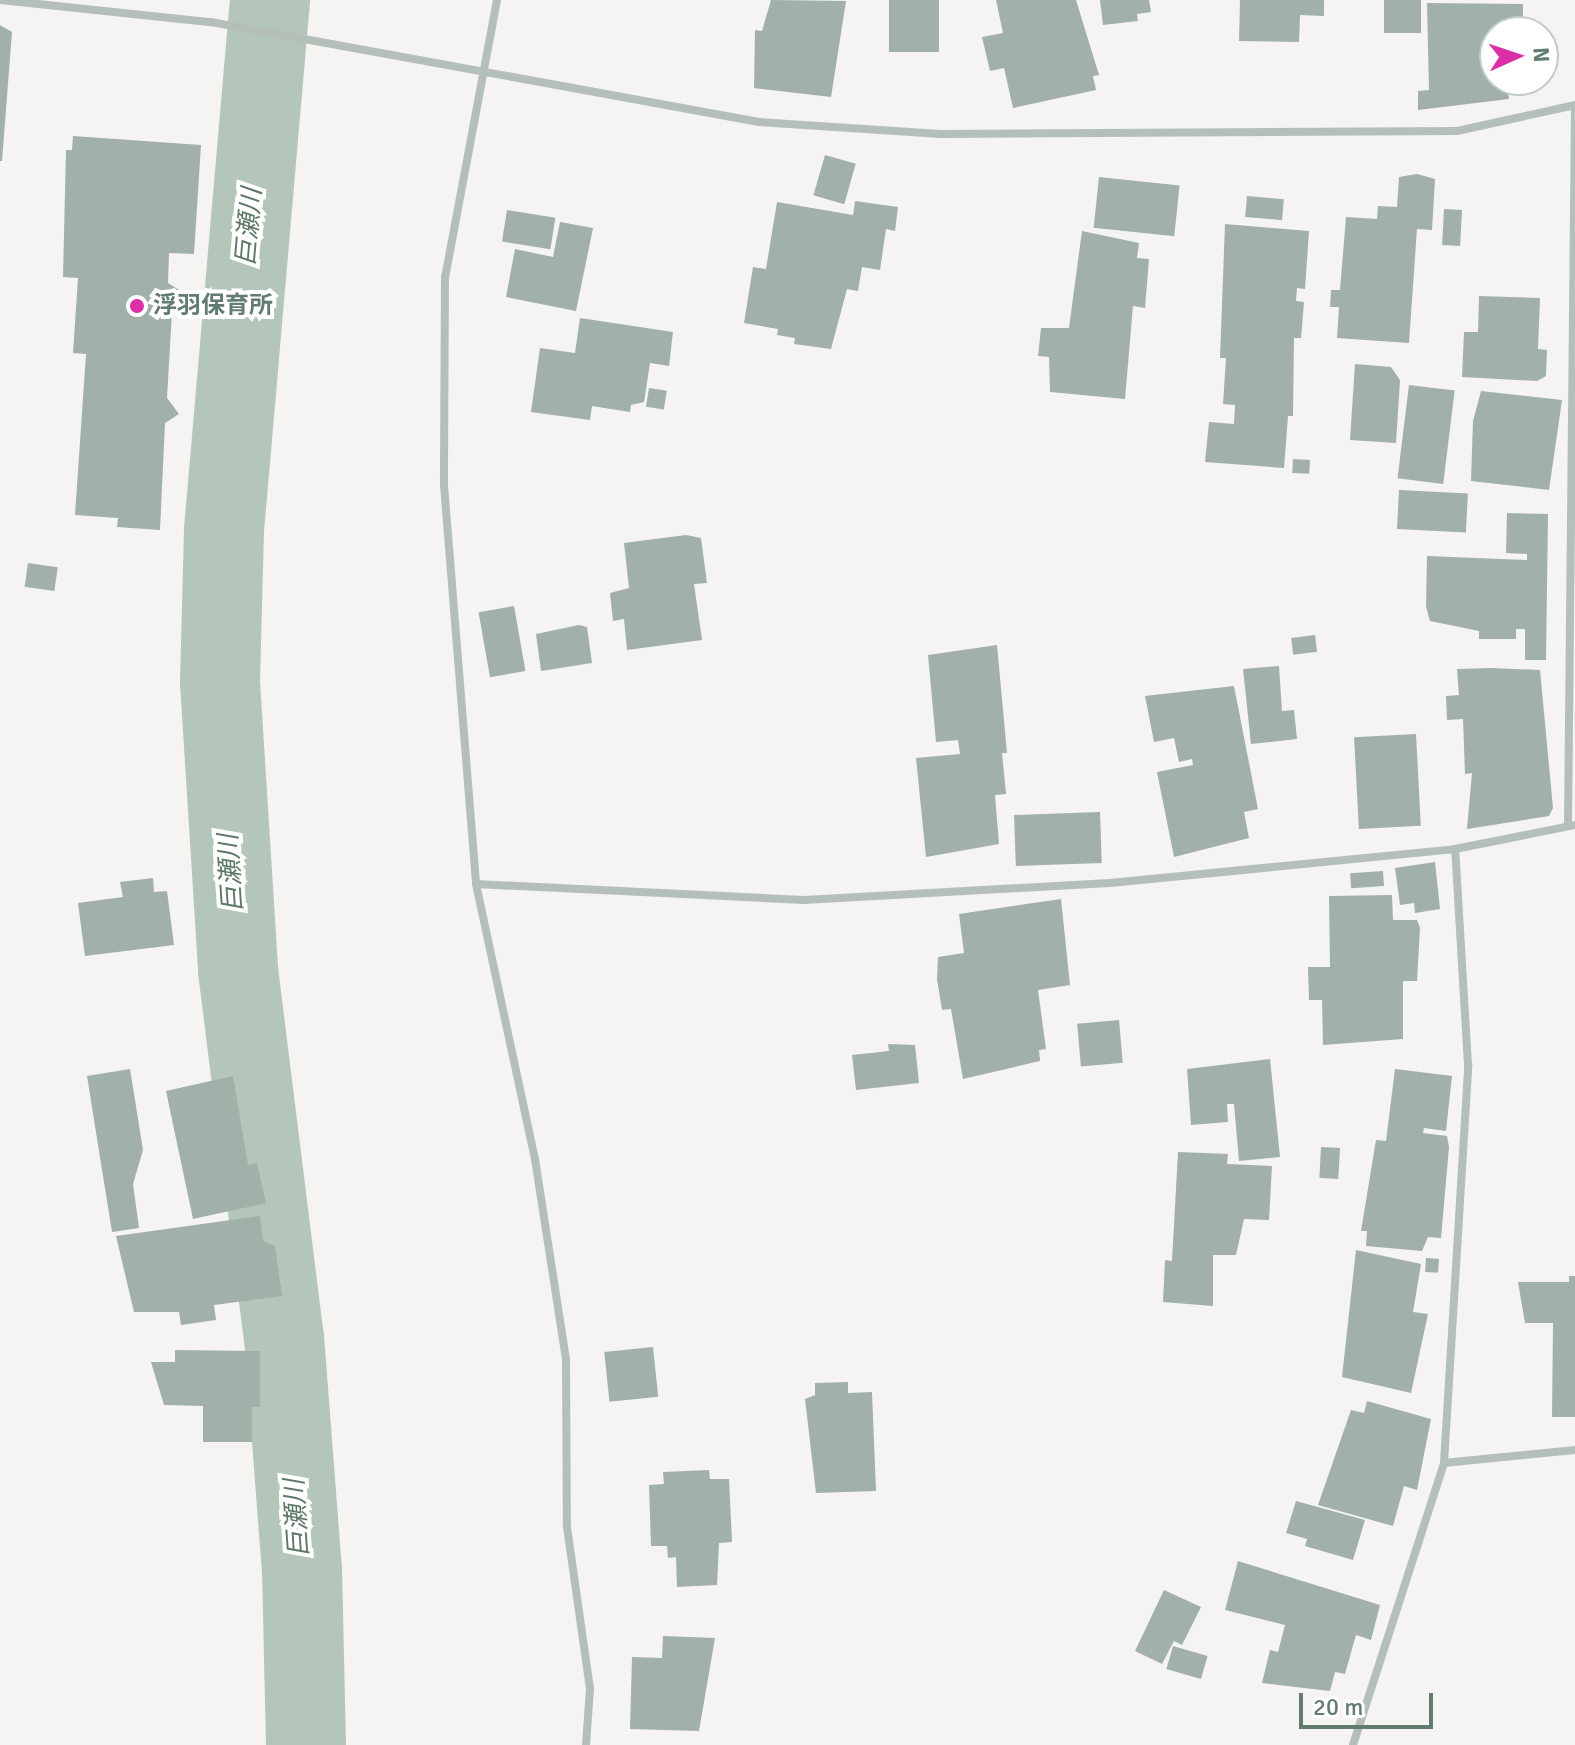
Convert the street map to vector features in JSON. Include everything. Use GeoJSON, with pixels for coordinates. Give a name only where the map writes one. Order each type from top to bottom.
{"type":"FeatureCollection","features":[{"type":"Feature","properties":{"kind":"street"},"geometry":{"type":"LineString","coordinates":[[0,0],[211,22],[489,69],[759,122],[941,134],[1457,131],[1575,105],[1571,825],[1455,849],[1110,883],[804,900],[476,884]]}},
{"type":"Feature","properties":{"kind":"street"},"geometry":{"type":"LineString","coordinates":[[497,0],[489,69],[445,277],[444,485],[476,884],[535,1159],[566,1360],[567,1527],[590,1689],[586,1745]]}},
{"type":"Feature","properties":{"kind":"street"},"geometry":{"type":"LineString","coordinates":[[1353,1745],[1444,1463],[1468,1065],[1455,849]]}},
{"type":"Feature","properties":{"kind":"street"},"geometry":{"type":"LineString","coordinates":[[1444,1463],[1575,1450]]}},
{"type":"Feature","properties":{"kind":"building"},"geometry":{"type":"Polygon","coordinates":[[[771,0],[846,1],[831,97],[754,88],[755,30],[762,31],[771,0]]]}},
{"type":"Feature","properties":{"kind":"building"},"geometry":{"type":"Polygon","coordinates":[[[889,0],[939,0],[939,52],[889,52],[889,0]]]}},
{"type":"Feature","properties":{"kind":"building"},"geometry":{"type":"Polygon","coordinates":[[[996,0],[1076,0],[1099,75],[1093,76],[1096,90],[1013,108],[1004,68],[990,71],[982,37],[1003,33],[996,0]]]}},
{"type":"Feature","properties":{"kind":"building"},"geometry":{"type":"Polygon","coordinates":[[[1100,0],[1149,0],[1151,12],[1137,14],[1138,21],[1103,25],[1100,0]]]}},
{"type":"Feature","properties":{"kind":"building"},"geometry":{"type":"Polygon","coordinates":[[[1240,0],[1324,0],[1324,16],[1300,15],[1299,42],[1239,41],[1240,0]]]}},
{"type":"Feature","properties":{"kind":"building"},"geometry":{"type":"Polygon","coordinates":[[[1384,0],[1421,0],[1421,33],[1384,33],[1384,0]]]}},
{"type":"Feature","properties":{"kind":"building"},"geometry":{"type":"Polygon","coordinates":[[[1427,3],[1523,4],[1523,16],[1479,16],[1479,96],[1509,96],[1509,99],[1418,110],[1418,91],[1429,90],[1427,3]]]}},
{"type":"Feature","properties":{"kind":"building"},"geometry":{"type":"Polygon","coordinates":[[[0,25],[12,32],[2,161],[0,161],[0,25]]]}},
{"type":"Feature","properties":{"kind":"building","name":"浮羽保育所"},"geometry":{"type":"Polygon","coordinates":[[[73,136],[201,145],[194,254],[169,253],[168,283],[187,295],[183,309],[172,312],[167,398],[179,414],[165,423],[160,530],[117,527],[118,518],[75,515],[86,354],[73,353],[78,278],[63,277],[66,150],[72,150],[73,136]]]}},
{"type":"Feature","properties":{"kind":"building"},"geometry":{"type":"Polygon","coordinates":[[[825,155],[856,164],[844,204],[813,195],[825,155]]]}},
{"type":"Feature","properties":{"kind":"building"},"geometry":{"type":"Polygon","coordinates":[[[1417,174],[1435,179],[1432,230],[1417,229],[1409,343],[1337,338],[1339,307],[1330,307],[1331,290],[1340,290],[1346,217],[1377,219],[1378,206],[1397,207],[1399,177],[1417,174]]]}},
{"type":"Feature","properties":{"kind":"building"},"geometry":{"type":"Polygon","coordinates":[[[1099,177],[1180,185],[1174,236],[1094,228],[1099,177]]]}},
{"type":"Feature","properties":{"kind":"building"},"geometry":{"type":"Polygon","coordinates":[[[1247,196],[1284,199],[1282,220],[1245,217],[1247,196]]]}},
{"type":"Feature","properties":{"kind":"building"},"geometry":{"type":"Polygon","coordinates":[[[855,201],[898,207],[895,231],[886,229],[880,270],[862,267],[858,291],[847,289],[831,349],[794,344],[795,338],[777,335],[778,329],[744,323],[753,267],[766,269],[777,202],[853,215],[855,201]]]}},
{"type":"Feature","properties":{"kind":"building"},"geometry":{"type":"Polygon","coordinates":[[[1444,209],[1462,210],[1460,246],[1442,245],[1444,209]]]}},
{"type":"Feature","properties":{"kind":"building"},"geometry":{"type":"Polygon","coordinates":[[[507,210],[555,218],[550,249],[502,242],[507,210]]]}},
{"type":"Feature","properties":{"kind":"building"},"geometry":{"type":"Polygon","coordinates":[[[560,222],[593,228],[576,311],[506,297],[515,249],[553,257],[560,222]]]}},
{"type":"Feature","properties":{"kind":"building"},"geometry":{"type":"Polygon","coordinates":[[[1225,224],[1309,231],[1305,289],[1297,288],[1296,301],[1304,302],[1301,338],[1294,338],[1293,416],[1288,416],[1284,468],[1205,462],[1209,422],[1234,424],[1235,405],[1223,404],[1226,358],[1220,358],[1225,224]]]}},
{"type":"Feature","properties":{"kind":"building"},"geometry":{"type":"Polygon","coordinates":[[[1082,231],[1139,243],[1137,258],[1149,259],[1145,308],[1133,306],[1125,399],[1050,392],[1049,357],[1038,356],[1041,328],[1069,328],[1082,231]]]}},
{"type":"Feature","properties":{"kind":"building"},"geometry":{"type":"Polygon","coordinates":[[[1479,296],[1540,298],[1538,349],[1547,350],[1546,376],[1537,381],[1462,377],[1464,332],[1478,332],[1479,296]]]}},
{"type":"Feature","properties":{"kind":"building"},"geometry":{"type":"Polygon","coordinates":[[[580,318],[673,332],[669,366],[650,363],[644,402],[631,405],[630,412],[592,406],[590,420],[531,412],[540,348],[575,353],[580,318]]]}},
{"type":"Feature","properties":{"kind":"building"},"geometry":{"type":"Polygon","coordinates":[[[1355,364],[1391,367],[1400,380],[1396,443],[1350,440],[1355,364]]]}},
{"type":"Feature","properties":{"kind":"building"},"geometry":{"type":"Polygon","coordinates":[[[1409,385],[1455,391],[1443,484],[1398,478],[1409,385]]]}},
{"type":"Feature","properties":{"kind":"building"},"geometry":{"type":"Polygon","coordinates":[[[649,388],[667,391],[664,410],[646,407],[649,388]]]}},
{"type":"Feature","properties":{"kind":"building"},"geometry":{"type":"Polygon","coordinates":[[[1481,391],[1562,400],[1549,490],[1471,481],[1473,421],[1481,391]]]}},
{"type":"Feature","properties":{"kind":"building"},"geometry":{"type":"Polygon","coordinates":[[[1293,459],[1310,460],[1309,474],[1292,473],[1293,459]]]}},
{"type":"Feature","properties":{"kind":"building"},"geometry":{"type":"Polygon","coordinates":[[[1399,490],[1468,494],[1466,533],[1397,529],[1399,490]]]}},
{"type":"Feature","properties":{"kind":"building"},"geometry":{"type":"Polygon","coordinates":[[[1507,513],[1548,514],[1546,660],[1525,660],[1525,629],[1516,629],[1516,639],[1479,639],[1479,631],[1430,621],[1426,607],[1427,556],[1527,560],[1527,554],[1506,553],[1507,513]]]}},
{"type":"Feature","properties":{"kind":"building"},"geometry":{"type":"Polygon","coordinates":[[[686,535],[701,538],[707,583],[694,584],[702,640],[627,650],[624,619],[613,621],[610,593],[629,588],[624,543],[686,535]]]}},
{"type":"Feature","properties":{"kind":"building"},"geometry":{"type":"Polygon","coordinates":[[[28,563],[58,567],[54,591],[25,587],[28,563]]]}},
{"type":"Feature","properties":{"kind":"building"},"geometry":{"type":"Polygon","coordinates":[[[514,606],[525,671],[490,677],[479,612],[514,606]]]}},
{"type":"Feature","properties":{"kind":"building"},"geometry":{"type":"Polygon","coordinates":[[[579,625],[587,627],[592,663],[541,671],[536,634],[579,625]]]}},
{"type":"Feature","properties":{"kind":"building"},"geometry":{"type":"Polygon","coordinates":[[[1315,635],[1317,652],[1293,655],[1291,638],[1315,635]]]}},
{"type":"Feature","properties":{"kind":"building"},"geometry":{"type":"Polygon","coordinates":[[[997,645],[1007,753],[1002,753],[1006,794],[995,795],[999,844],[926,857],[916,758],[960,754],[958,740],[936,742],[928,655],[997,645]]]}},
{"type":"Feature","properties":{"kind":"building"},"geometry":{"type":"Polygon","coordinates":[[[1279,666],[1282,711],[1294,710],[1297,739],[1251,744],[1243,669],[1279,666]]]}},
{"type":"Feature","properties":{"kind":"building"},"geometry":{"type":"Polygon","coordinates":[[[1457,669],[1540,670],[1553,808],[1549,816],[1467,829],[1472,773],[1465,774],[1463,719],[1447,720],[1446,696],[1459,695],[1457,669]]]}},
{"type":"Feature","properties":{"kind":"building"},"geometry":{"type":"Polygon","coordinates":[[[1234,686],[1258,809],[1244,812],[1249,838],[1174,857],[1157,772],[1193,765],[1192,759],[1179,762],[1174,738],[1154,742],[1145,696],[1234,686]]]}},
{"type":"Feature","properties":{"kind":"building"},"geometry":{"type":"Polygon","coordinates":[[[1416,734],[1421,826],[1359,829],[1354,737],[1416,734]]]}},
{"type":"Feature","properties":{"kind":"building"},"geometry":{"type":"Polygon","coordinates":[[[1100,812],[1102,863],[1016,866],[1014,815],[1100,812]]]}},
{"type":"Feature","properties":{"kind":"building"},"geometry":{"type":"Polygon","coordinates":[[[1435,862],[1440,909],[1415,913],[1414,903],[1400,905],[1395,868],[1435,862]]]}},
{"type":"Feature","properties":{"kind":"building"},"geometry":{"type":"Polygon","coordinates":[[[1383,871],[1384,886],[1351,888],[1350,873],[1383,871]]]}},
{"type":"Feature","properties":{"kind":"building"},"geometry":{"type":"Polygon","coordinates":[[[153,878],[154,892],[167,891],[174,945],[85,956],[78,903],[123,897],[120,882],[153,878]]]}},
{"type":"Feature","properties":{"kind":"building"},"geometry":{"type":"Polygon","coordinates":[[[1392,895],[1393,920],[1417,920],[1420,928],[1417,981],[1403,981],[1403,1039],[1323,1045],[1322,1000],[1309,1000],[1308,967],[1330,967],[1329,896],[1392,895]]]}},
{"type":"Feature","properties":{"kind":"building"},"geometry":{"type":"Polygon","coordinates":[[[1061,899],[1070,985],[1038,990],[1046,1049],[1039,1050],[1040,1061],[963,1079],[951,1009],[942,1010],[937,979],[938,957],[964,953],[959,914],[1061,899]]]}},
{"type":"Feature","properties":{"kind":"building"},"geometry":{"type":"Polygon","coordinates":[[[1119,1020],[1123,1063],[1081,1066],[1077,1024],[1119,1020]]]}},
{"type":"Feature","properties":{"kind":"building"},"geometry":{"type":"Polygon","coordinates":[[[888,1044],[915,1045],[919,1083],[856,1090],[852,1055],[889,1051],[888,1044]]]}},
{"type":"Feature","properties":{"kind":"building"},"geometry":{"type":"Polygon","coordinates":[[[1270,1059],[1280,1157],[1239,1161],[1234,1104],[1227,1104],[1228,1122],[1191,1125],[1187,1069],[1270,1059]]]}},
{"type":"Feature","properties":{"kind":"building"},"geometry":{"type":"Polygon","coordinates":[[[130,1069],[143,1150],[133,1184],[139,1228],[112,1232],[87,1076],[130,1069]]]}},
{"type":"Feature","properties":{"kind":"building"},"geometry":{"type":"Polygon","coordinates":[[[1395,1069],[1452,1076],[1446,1131],[1424,1128],[1423,1133],[1447,1136],[1449,1147],[1441,1238],[1428,1237],[1422,1251],[1366,1246],[1367,1231],[1361,1231],[1376,1140],[1386,1141],[1395,1069]]]}},
{"type":"Feature","properties":{"kind":"building"},"geometry":{"type":"Polygon","coordinates":[[[233,1076],[248,1165],[257,1163],[266,1203],[193,1219],[166,1091],[233,1076]]]}},
{"type":"Feature","properties":{"kind":"building"},"geometry":{"type":"Polygon","coordinates":[[[1321,1147],[1340,1148],[1338,1179],[1319,1178],[1321,1147]]]}},
{"type":"Feature","properties":{"kind":"building"},"geometry":{"type":"Polygon","coordinates":[[[1178,1152],[1228,1154],[1227,1164],[1272,1166],[1269,1220],[1244,1219],[1236,1255],[1213,1255],[1213,1306],[1163,1302],[1165,1260],[1172,1261],[1178,1152]]]}},
{"type":"Feature","properties":{"kind":"building"},"geometry":{"type":"Polygon","coordinates":[[[260,1216],[263,1241],[275,1246],[282,1296],[214,1305],[216,1320],[181,1325],[179,1312],[134,1312],[116,1236],[260,1216]]]}},
{"type":"Feature","properties":{"kind":"building"},"geometry":{"type":"Polygon","coordinates":[[[1356,1250],[1421,1264],[1413,1312],[1428,1314],[1411,1393],[1342,1377],[1356,1250]]]}},
{"type":"Feature","properties":{"kind":"building"},"geometry":{"type":"Polygon","coordinates":[[[1426,1258],[1439,1259],[1438,1273],[1425,1272],[1426,1258]]]}},
{"type":"Feature","properties":{"kind":"building"},"geometry":{"type":"Polygon","coordinates":[[[1569,1276],[1575,1276],[1575,1417],[1552,1417],[1553,1323],[1525,1323],[1518,1282],[1569,1282],[1569,1276]]]}},
{"type":"Feature","properties":{"kind":"building"},"geometry":{"type":"Polygon","coordinates":[[[653,1347],[658,1397],[609,1402],[604,1352],[653,1347]]]}},
{"type":"Feature","properties":{"kind":"building"},"geometry":{"type":"Polygon","coordinates":[[[175,1350],[260,1351],[260,1407],[252,1407],[252,1442],[203,1442],[203,1406],[164,1405],[151,1362],[175,1362],[175,1350]]]}},
{"type":"Feature","properties":{"kind":"building"},"geometry":{"type":"Polygon","coordinates":[[[848,1382],[848,1393],[872,1392],[876,1491],[816,1493],[805,1399],[815,1395],[815,1383],[848,1382]]]}},
{"type":"Feature","properties":{"kind":"building"},"geometry":{"type":"Polygon","coordinates":[[[1367,1401],[1431,1419],[1417,1490],[1404,1486],[1393,1526],[1318,1505],[1351,1410],[1364,1413],[1367,1401]]]}},
{"type":"Feature","properties":{"kind":"building"},"geometry":{"type":"Polygon","coordinates":[[[709,1470],[710,1479],[729,1479],[732,1542],[719,1543],[717,1585],[677,1587],[676,1557],[668,1558],[667,1546],[651,1546],[649,1485],[664,1484],[663,1472],[709,1470]]]}},
{"type":"Feature","properties":{"kind":"building"},"geometry":{"type":"Polygon","coordinates":[[[1296,1501],[1365,1520],[1353,1560],[1305,1546],[1307,1539],[1286,1533],[1296,1501]]]}},
{"type":"Feature","properties":{"kind":"building"},"geometry":{"type":"Polygon","coordinates":[[[1238,1561],[1380,1605],[1371,1640],[1356,1635],[1345,1674],[1335,1672],[1330,1691],[1262,1683],[1270,1650],[1278,1652],[1285,1625],[1225,1610],[1238,1561]]]}},
{"type":"Feature","properties":{"kind":"building"},"geometry":{"type":"Polygon","coordinates":[[[1164,1590],[1201,1607],[1182,1645],[1174,1641],[1162,1664],[1135,1651],[1164,1590]]]}},
{"type":"Feature","properties":{"kind":"building"},"geometry":{"type":"Polygon","coordinates":[[[663,1636],[715,1638],[699,1731],[630,1729],[632,1657],[662,1658],[663,1636]]]}},
{"type":"Feature","properties":{"kind":"building"},"geometry":{"type":"Polygon","coordinates":[[[1173,1646],[1208,1656],[1201,1679],[1166,1669],[1173,1646]]]}},
{"type":"Feature","properties":{"kind":"waterway","name":"巨瀬川"},"geometry":{"type":"LineString","coordinates":[[270,0],[224,530],[220,682],[238,970],[284,1337],[302,1569],[306,1745]]}},
{"type":"Feature","properties":{"kind":"place","name":"浮羽保育所"},"geometry":{"type":"Point","coordinates":[137,306]}}]}
